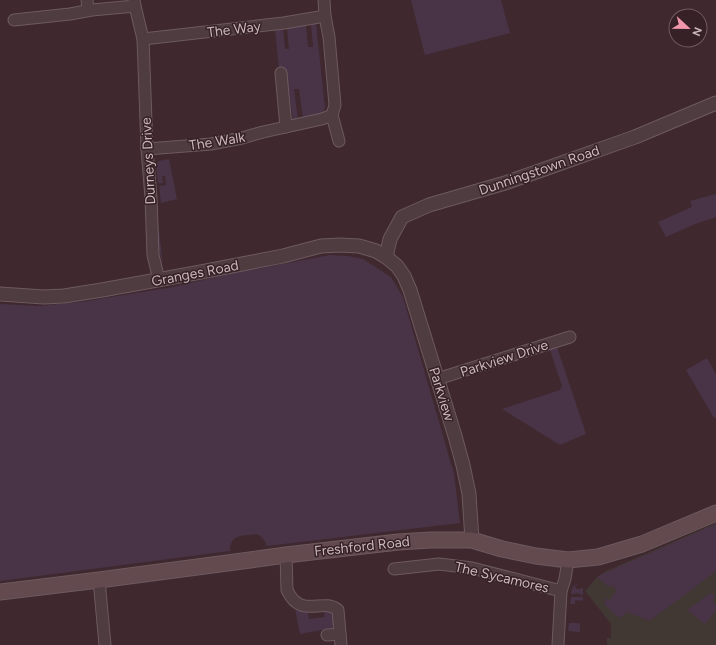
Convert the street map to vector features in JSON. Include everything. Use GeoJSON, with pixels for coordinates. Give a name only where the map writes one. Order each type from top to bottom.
{"type":"FeatureCollection","features":[{"type":"Feature","properties":{"kind":"main road","name":"Freshford Road"},"geometry":{"type":"LineString","coordinates":[[0,592],[286,555],[398,542],[432,540],[472,540],[536,556],[568,560],[598,557],[642,544],[716,512]]}},
{"type":"Feature","properties":{"kind":"street"},"geometry":{"type":"LineString","coordinates":[[324,0],[335,105],[332,115],[339,141]]}},
{"type":"Feature","properties":{"kind":"street"},"geometry":{"type":"LineString","coordinates":[[14,21],[70,14],[88,5],[135,3]]}},
{"type":"Feature","properties":{"kind":"street","name":"Durneys Drive"},"geometry":{"type":"LineString","coordinates":[[135,3],[143,41],[153,255],[159,280]]}},
{"type":"Feature","properties":{"kind":"street","name":"The Way"},"geometry":{"type":"LineString","coordinates":[[143,41],[284,23],[325,16]]}},
{"type":"Feature","properties":{"kind":"street"},"geometry":{"type":"LineString","coordinates":[[281,73],[286,127]]}},
{"type":"Feature","properties":{"kind":"street","name":"Dunningstown Road"},"geometry":{"type":"LineString","coordinates":[[386,257],[390,239],[402,217],[429,205],[505,183],[635,137],[716,103]]}},
{"type":"Feature","properties":{"kind":"street","name":"The Walk"},"geometry":{"type":"LineString","coordinates":[[147,149],[211,144],[322,119],[332,115]]}},
{"type":"Feature","properties":{"kind":"street","name":"Granges Road"},"geometry":{"type":"LineString","coordinates":[[0,294],[64,296],[159,280],[282,256],[321,246],[359,246],[376,251],[386,257]]}},
{"type":"Feature","properties":{"kind":"street","name":"Parkview"},"geometry":{"type":"LineString","coordinates":[[386,257],[397,266],[404,276],[410,290],[463,465],[469,494],[472,540]]}},
{"type":"Feature","properties":{"kind":"street","name":"Parkview Drive"},"geometry":{"type":"LineString","coordinates":[[437,379],[570,336]]}},
{"type":"Feature","properties":{"kind":"street"},"geometry":{"type":"LineString","coordinates":[[286,555],[287,590],[290,595],[300,605],[308,607],[328,605],[338,610],[341,645]]}},
{"type":"Feature","properties":{"kind":"street","name":"The Sycamores"},"geometry":{"type":"LineString","coordinates":[[558,645],[561,591],[565,579],[568,560]]}},
{"type":"Feature","properties":{"kind":"street","name":"The Sycamores"},"geometry":{"type":"LineString","coordinates":[[394,569],[439,564],[472,568],[561,591]]}},
{"type":"Feature","properties":{"kind":"street"},"geometry":{"type":"LineString","coordinates":[[99,580],[105,645]]}},
{"type":"Feature","properties":{"kind":"street"},"geometry":{"type":"LineString","coordinates":[[327,635],[340,634]]}},
{"type":"Feature","properties":{"kind":"shaded area"},"geometry":{"type":"Polygon","coordinates":[[[411,0],[501,0],[510,33],[425,55],[411,0]]]}},
{"type":"Feature","properties":{"kind":"shaded area"},"geometry":{"type":"Polygon","coordinates":[[[311,24],[316,24],[325,108],[319,115],[303,119],[299,89],[294,89],[298,120],[293,121],[286,69],[279,69],[275,30],[283,28],[285,49],[289,49],[287,28],[306,25],[308,47],[313,47],[311,24]]]}},
{"type":"Feature","properties":{"kind":"shaded area"},"geometry":{"type":"Polygon","coordinates":[[[169,159],[177,199],[161,203],[159,186],[166,185],[165,176],[162,176],[163,183],[158,183],[156,164],[159,161],[169,159]]]}},
{"type":"Feature","properties":{"kind":"shaded area"},"geometry":{"type":"Polygon","coordinates":[[[716,194],[716,217],[695,224],[666,237],[658,222],[692,207],[690,201],[716,194]]]}},
{"type":"Feature","properties":{"kind":"shaded area"},"geometry":{"type":"Polygon","coordinates":[[[156,206],[163,265],[159,250],[156,206]]]}},
{"type":"Feature","properties":{"kind":"shaded area"},"geometry":{"type":"Polygon","coordinates":[[[330,255],[363,259],[391,277],[403,297],[454,474],[460,523],[267,546],[259,535],[246,535],[233,540],[230,551],[0,581],[0,304],[39,306],[81,302],[173,287],[225,275],[330,255]]]}},
{"type":"Feature","properties":{"kind":"shaded area"},"geometry":{"type":"Polygon","coordinates":[[[557,347],[586,434],[560,445],[502,409],[560,390],[562,386],[550,350],[557,347]]]}},
{"type":"Feature","properties":{"kind":"shaded area"},"geometry":{"type":"Polygon","coordinates":[[[707,358],[716,374],[716,417],[714,418],[686,370],[707,358]]]}},
{"type":"Feature","properties":{"kind":"shaded area"},"geometry":{"type":"Polygon","coordinates":[[[716,523],[716,645],[607,645],[607,638],[611,638],[611,624],[585,591],[597,577],[606,571],[716,523]]]}},
{"type":"Feature","properties":{"kind":"shaded area"},"geometry":{"type":"Polygon","coordinates":[[[716,524],[716,571],[682,597],[649,621],[628,612],[619,618],[605,605],[604,597],[609,601],[617,590],[611,585],[609,587],[597,577],[716,524]]]}},
{"type":"Feature","properties":{"kind":"shaded area"},"geometry":{"type":"Polygon","coordinates":[[[576,584],[578,584],[575,586],[576,589],[581,589],[581,587],[583,589],[583,595],[576,593],[571,594],[572,588],[576,584]]]}},
{"type":"Feature","properties":{"kind":"shaded area"},"geometry":{"type":"Polygon","coordinates":[[[711,593],[715,596],[713,600],[716,605],[716,611],[705,624],[687,610],[711,593]]]}},
{"type":"Feature","properties":{"kind":"shaded area"},"geometry":{"type":"Polygon","coordinates":[[[571,597],[583,597],[583,601],[575,600],[575,604],[570,604],[571,597]]]}},
{"type":"Feature","properties":{"kind":"shaded area"},"geometry":{"type":"Polygon","coordinates":[[[295,608],[308,612],[309,619],[325,617],[324,610],[333,612],[334,625],[332,628],[300,634],[295,608]]]}},
{"type":"Feature","properties":{"kind":"shaded area"},"geometry":{"type":"Polygon","coordinates":[[[569,623],[579,623],[580,632],[568,631],[569,623]]]}}]}
